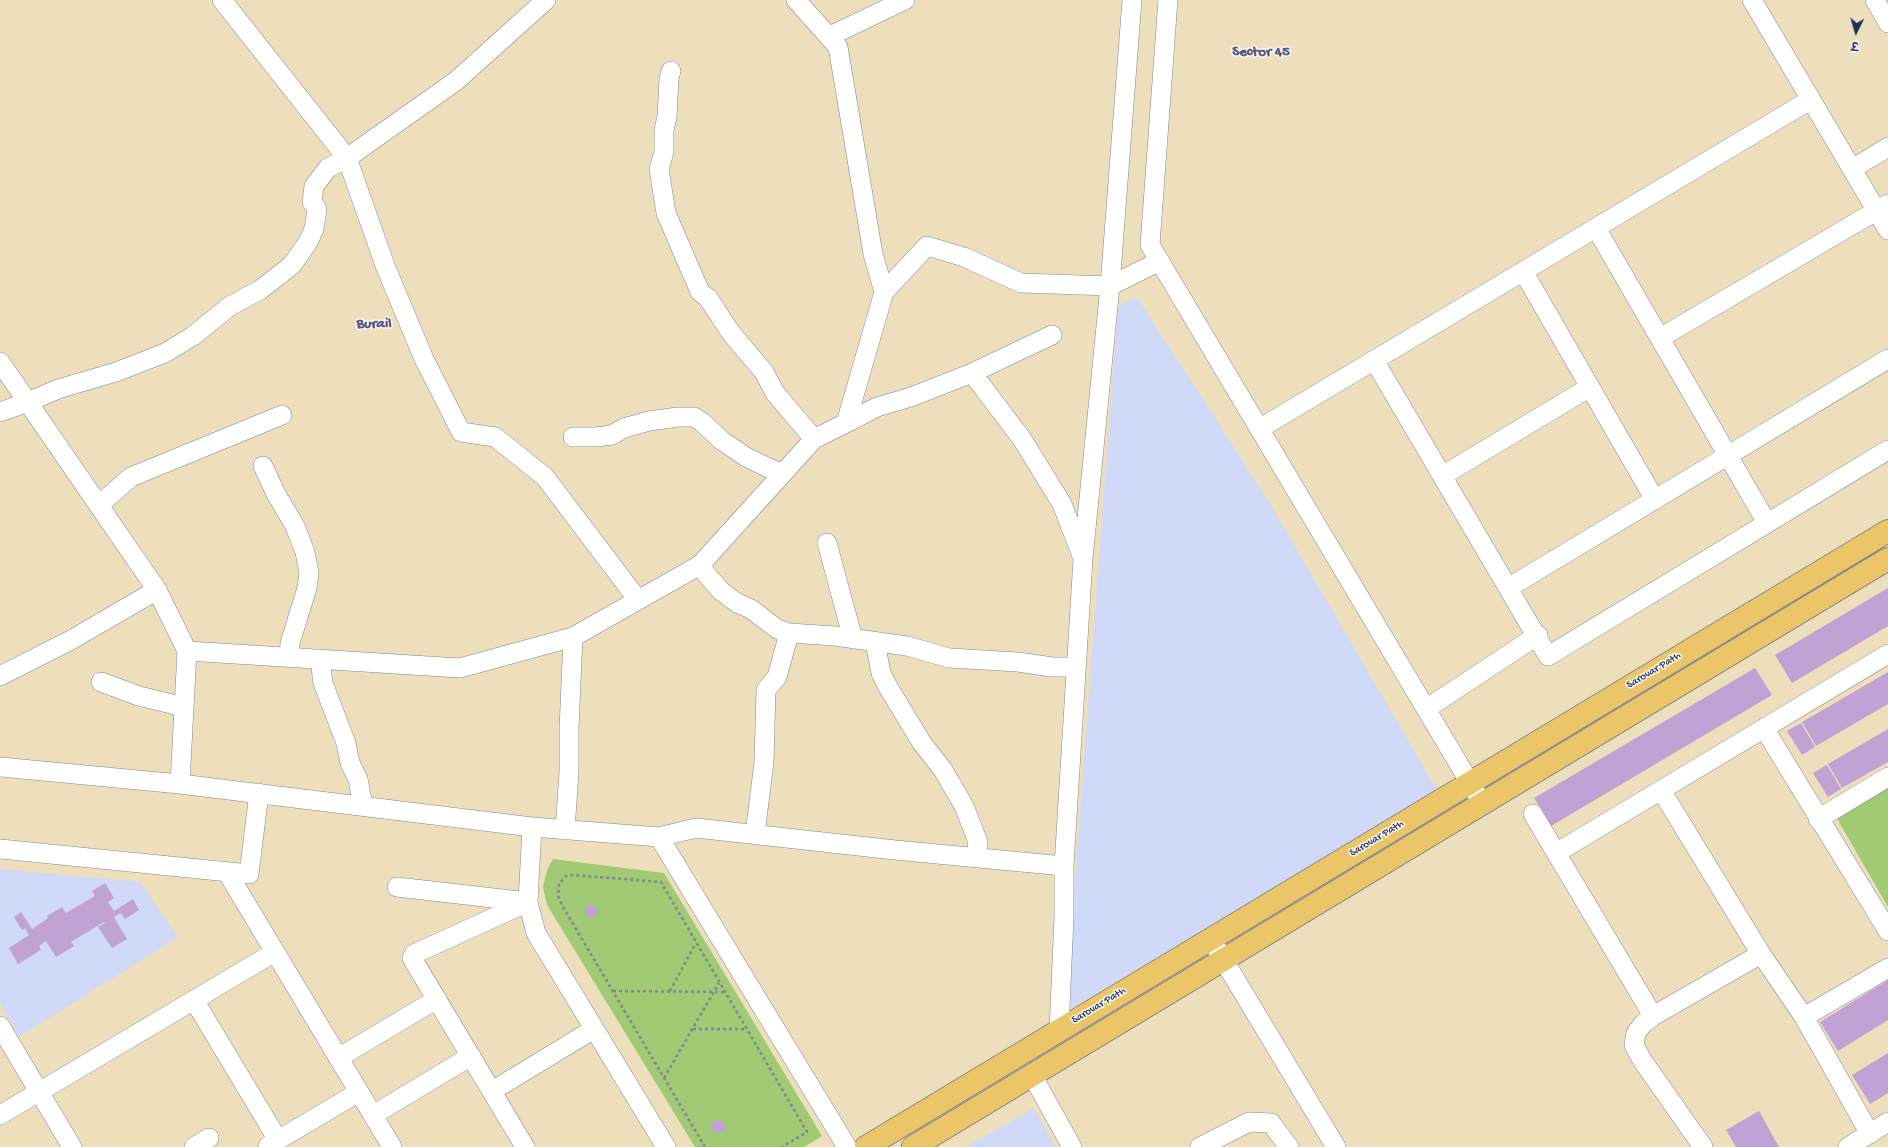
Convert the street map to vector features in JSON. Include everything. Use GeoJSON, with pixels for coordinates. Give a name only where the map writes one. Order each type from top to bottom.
{"type":"FeatureCollection","features":[{"type":"Feature","properties":{"kind":"main road","name":"Sarovar Path"},"geometry":{"type":"LineString","coordinates":[[866,1147],[1888,531]]}},
{"type":"Feature","properties":{"kind":"main road"},"geometry":{"type":"LineString","coordinates":[[913,1147],[1888,559]]}},
{"type":"Feature","properties":{"kind":"street"},"geometry":{"type":"LineString","coordinates":[[222,0],[347,158],[386,268],[424,359],[461,432],[495,437],[544,476],[638,600]]}},
{"type":"Feature","properties":{"kind":"street"},"geometry":{"type":"LineString","coordinates":[[0,412],[58,389],[116,372],[174,349],[204,328],[230,306],[260,290],[292,265],[308,242],[314,229],[317,209],[312,202],[314,186],[328,168],[347,158],[456,81],[546,0]]}},
{"type":"Feature","properties":{"kind":"street"},"geometry":{"type":"LineString","coordinates":[[796,0],[830,36],[838,47],[873,254],[884,292]]}},
{"type":"Feature","properties":{"kind":"street"},"geometry":{"type":"LineString","coordinates":[[830,36],[905,0]]}},
{"type":"Feature","properties":{"kind":"street"},"geometry":{"type":"LineString","coordinates":[[1059,1031],[1064,917],[1064,866],[1083,559],[1110,286],[1132,0]]}},
{"type":"Feature","properties":{"kind":"street"},"geometry":{"type":"LineString","coordinates":[[1168,0],[1150,245],[1482,803]]}},
{"type":"Feature","properties":{"kind":"street"},"geometry":{"type":"LineString","coordinates":[[1752,0],[1852,169],[1882,207],[1888,230]]}},
{"type":"Feature","properties":{"kind":"street"},"geometry":{"type":"LineString","coordinates":[[1875,0],[1888,23]]}},
{"type":"Feature","properties":{"kind":"street"},"geometry":{"type":"LineString","coordinates":[[671,71],[669,78],[667,117],[664,130],[664,152],[659,169],[666,214],[700,292],[708,298],[731,333],[764,372],[775,393],[814,439]]}},
{"type":"Feature","properties":{"kind":"street"},"geometry":{"type":"LineString","coordinates":[[1259,429],[1810,100]]}},
{"type":"Feature","properties":{"kind":"street"},"geometry":{"type":"LineString","coordinates":[[1852,169],[1888,147]]}},
{"type":"Feature","properties":{"kind":"street"},"geometry":{"type":"LineString","coordinates":[[1660,338],[1882,207]]}},
{"type":"Feature","properties":{"kind":"street"},"geometry":{"type":"LineString","coordinates":[[1596,228],[1767,523]]}},
{"type":"Feature","properties":{"kind":"street"},"geometry":{"type":"LineString","coordinates":[[846,423],[884,292],[927,246],[964,257],[1021,283],[1110,286],[1160,261]]}},
{"type":"Feature","properties":{"kind":"street"},"geometry":{"type":"LineString","coordinates":[[1523,271],[1655,500]]}},
{"type":"Feature","properties":{"kind":"street"},"geometry":{"type":"LineString","coordinates":[[187,651],[460,668],[573,637],[700,565],[814,439],[877,407],[911,397],[972,373],[1052,335]]}},
{"type":"Feature","properties":{"kind":"street"},"geometry":{"type":"LineString","coordinates":[[1508,588],[1888,359]]}},
{"type":"Feature","properties":{"kind":"street"},"geometry":{"type":"LineString","coordinates":[[1374,360],[1508,588],[1538,635],[1548,656],[1888,450]]}},
{"type":"Feature","properties":{"kind":"street"},"geometry":{"type":"LineString","coordinates":[[0,362],[157,590],[187,651],[180,784]]}},
{"type":"Feature","properties":{"kind":"street"},"geometry":{"type":"LineString","coordinates":[[972,373],[1022,439],[1062,504],[1083,559]]}},
{"type":"Feature","properties":{"kind":"street"},"geometry":{"type":"LineString","coordinates":[[1442,476],[1590,387]]}},
{"type":"Feature","properties":{"kind":"street"},"geometry":{"type":"LineString","coordinates":[[99,505],[131,477],[282,415]]}},
{"type":"Feature","properties":{"kind":"street"},"geometry":{"type":"LineString","coordinates":[[573,438],[612,435],[624,428],[649,421],[678,417],[694,417],[702,422],[721,440],[746,457],[771,470],[783,473]]}},
{"type":"Feature","properties":{"kind":"street"},"geometry":{"type":"LineString","coordinates":[[264,466],[276,494],[294,526],[304,552],[309,573],[307,588],[290,643],[288,657]]}},
{"type":"Feature","properties":{"kind":"street"},"geometry":{"type":"LineString","coordinates":[[827,543],[853,639]]}},
{"type":"Feature","properties":{"kind":"street"},"geometry":{"type":"LineString","coordinates":[[700,565],[721,591],[737,603],[751,609],[778,629],[789,633],[907,646],[949,658],[1018,662],[1052,667],[1076,667]]}},
{"type":"Feature","properties":{"kind":"street"},"geometry":{"type":"LineString","coordinates":[[0,676],[71,640],[157,590]]}},
{"type":"Feature","properties":{"kind":"street"},"geometry":{"type":"LineString","coordinates":[[755,834],[764,762],[766,690],[777,677],[789,633]]}},
{"type":"Feature","properties":{"kind":"street"},"geometry":{"type":"LineString","coordinates":[[1426,709],[1538,635]]}},
{"type":"Feature","properties":{"kind":"street"},"geometry":{"type":"LineString","coordinates":[[565,830],[569,772],[569,729],[573,637]]}},
{"type":"Feature","properties":{"kind":"street"},"geometry":{"type":"LineString","coordinates":[[875,642],[881,673],[888,687],[922,743],[943,770],[964,806],[978,842],[976,857]]}},
{"type":"Feature","properties":{"kind":"street"},"geometry":{"type":"LineString","coordinates":[[1556,853],[1888,654]]}},
{"type":"Feature","properties":{"kind":"street"},"geometry":{"type":"LineString","coordinates":[[320,659],[323,683],[342,731],[350,763],[358,779],[363,806]]}},
{"type":"Feature","properties":{"kind":"street"},"geometry":{"type":"LineString","coordinates":[[100,682],[139,696],[184,707]]}},
{"type":"Feature","properties":{"kind":"street"},"geometry":{"type":"LineString","coordinates":[[1764,728],[1818,819],[1888,931]]}},
{"type":"Feature","properties":{"kind":"street"},"geometry":{"type":"LineString","coordinates":[[0,767],[180,784],[532,827],[659,838],[696,828],[1064,866]]}},
{"type":"Feature","properties":{"kind":"street"},"geometry":{"type":"LineString","coordinates":[[1818,819],[1888,777]]}},
{"type":"Feature","properties":{"kind":"street"},"geometry":{"type":"LineString","coordinates":[[1661,790],[1761,954],[1804,1017],[1870,1134]]}},
{"type":"Feature","properties":{"kind":"street"},"geometry":{"type":"LineString","coordinates":[[0,849],[249,874],[259,793]]}},
{"type":"Feature","properties":{"kind":"street"},"geometry":{"type":"LineString","coordinates":[[1533,814],[1654,1016]]}},
{"type":"Feature","properties":{"kind":"street"},"geometry":{"type":"LineString","coordinates":[[532,827],[528,902],[536,933],[666,1147]]}},
{"type":"Feature","properties":{"kind":"street"},"geometry":{"type":"LineString","coordinates":[[659,838],[847,1147]]}},
{"type":"Feature","properties":{"kind":"street"},"geometry":{"type":"LineString","coordinates":[[227,872],[392,1147]]}},
{"type":"Feature","properties":{"kind":"street"},"geometry":{"type":"LineString","coordinates":[[397,887],[528,902]]}},
{"type":"Feature","properties":{"kind":"street"},"geometry":{"type":"LineString","coordinates":[[526,1147],[412,958],[414,954],[528,902]]}},
{"type":"Feature","properties":{"kind":"street"},"geometry":{"type":"LineString","coordinates":[[1210,939],[1336,1147]]}},
{"type":"Feature","properties":{"kind":"street"},"geometry":{"type":"LineString","coordinates":[[0,1115],[275,952]]}},
{"type":"Feature","properties":{"kind":"street"},"geometry":{"type":"LineString","coordinates":[[1702,1147],[1642,1060],[1634,1045],[1636,1033],[1642,1024],[1654,1016],[1761,954]]}},
{"type":"Feature","properties":{"kind":"street"},"geometry":{"type":"LineString","coordinates":[[1804,1017],[1888,968]]}},
{"type":"Feature","properties":{"kind":"street"},"geometry":{"type":"LineString","coordinates":[[338,1058],[437,999]]}},
{"type":"Feature","properties":{"kind":"street"},"geometry":{"type":"LineString","coordinates":[[194,1000],[272,1144],[359,1092]]}},
{"type":"Feature","properties":{"kind":"street"},"geometry":{"type":"LineString","coordinates":[[0,1026],[7,1053],[39,1092],[72,1147]]}},
{"type":"Feature","properties":{"kind":"street"},"geometry":{"type":"LineString","coordinates":[[492,1091],[594,1029]]}},
{"type":"Feature","properties":{"kind":"street"},"geometry":{"type":"LineString","coordinates":[[373,1115],[471,1056]]}},
{"type":"Feature","properties":{"kind":"street"},"geometry":{"type":"LineString","coordinates":[[1032,1075],[1072,1147]]}},
{"type":"Feature","properties":{"kind":"street"},"geometry":{"type":"LineString","coordinates":[[1200,1147],[1249,1122],[1271,1123],[1289,1147]]}},
{"type":"Feature","properties":{"kind":"street"},"geometry":{"type":"LineString","coordinates":[[1848,1147],[1888,1122]]}},
{"type":"Feature","properties":{"kind":"path"},"geometry":{"type":"LineString","coordinates":[[705,1147],[560,902],[558,896],[559,884],[566,876],[661,882],[807,1132],[782,1147]]}},
{"type":"Feature","properties":{"kind":"path"},"geometry":{"type":"LineString","coordinates":[[670,992],[697,943]]}},
{"type":"Feature","properties":{"kind":"path"},"geometry":{"type":"LineString","coordinates":[[664,1078],[720,982]]}},
{"type":"Feature","properties":{"kind":"path"},"geometry":{"type":"LineString","coordinates":[[613,991],[725,992]]}},
{"type":"Feature","properties":{"kind":"path"},"geometry":{"type":"LineString","coordinates":[[693,1029],[747,1029]]}},
{"type":"Feature","properties":{"kind":"shaded area"},"geometry":{"type":"Polygon","coordinates":[[[1137,297],[1268,500],[1437,790],[1065,1012],[1118,307],[1137,297]]]}},
{"type":"Feature","properties":{"kind":"shaded area"},"geometry":{"type":"Polygon","coordinates":[[[0,869],[140,882],[178,937],[19,1037],[0,1003],[0,869]]]}},
{"type":"Feature","properties":{"kind":"shaded area"},"geometry":{"type":"Polygon","coordinates":[[[1034,1108],[1055,1147],[966,1147],[1034,1108]]]}},
{"type":"Feature","properties":{"kind":"green space"},"geometry":{"type":"Polygon","coordinates":[[[1888,785],[1888,907],[1835,815],[1888,785]]]}},
{"type":"Feature","properties":{"kind":"green space"},"geometry":{"type":"Polygon","coordinates":[[[553,859],[664,873],[822,1136],[804,1147],[695,1147],[547,905],[543,887],[547,870],[553,859]]]}},
{"type":"Feature","properties":{"kind":"building"},"geometry":{"type":"Polygon","coordinates":[[[1888,588],[1888,626],[1792,683],[1775,655],[1888,588]]]}},
{"type":"Feature","properties":{"kind":"building"},"geometry":{"type":"Polygon","coordinates":[[[1755,668],[1772,695],[1551,826],[1534,798],[1755,668]]]}},
{"type":"Feature","properties":{"kind":"building"},"geometry":{"type":"Polygon","coordinates":[[[1888,672],[1888,704],[1816,746],[1802,722],[1888,672]]]}},
{"type":"Feature","properties":{"kind":"building"},"geometry":{"type":"Polygon","coordinates":[[[1801,723],[1815,747],[1802,755],[1787,731],[1801,723]]]}},
{"type":"Feature","properties":{"kind":"building"},"geometry":{"type":"Polygon","coordinates":[[[1888,729],[1888,762],[1842,788],[1828,764],[1888,729]]]}},
{"type":"Feature","properties":{"kind":"building"},"geometry":{"type":"Polygon","coordinates":[[[1827,765],[1841,789],[1828,797],[1813,773],[1827,765]]]}},
{"type":"Feature","properties":{"kind":"building"},"geometry":{"type":"Polygon","coordinates":[[[105,883],[114,898],[108,902],[114,911],[133,899],[139,910],[125,919],[121,913],[114,917],[127,939],[112,948],[98,927],[105,923],[104,922],[71,942],[74,946],[56,957],[46,941],[39,946],[41,950],[18,964],[9,948],[29,935],[25,928],[22,930],[14,917],[21,912],[32,929],[48,918],[47,916],[62,907],[66,913],[95,896],[92,891],[105,883]]]}},
{"type":"Feature","properties":{"kind":"building"},"geometry":{"type":"Polygon","coordinates":[[[593,904],[599,913],[589,919],[584,908],[593,904]]]}},
{"type":"Feature","properties":{"kind":"building"},"geometry":{"type":"Polygon","coordinates":[[[1888,980],[1888,1020],[1838,1051],[1820,1022],[1888,980]]]}},
{"type":"Feature","properties":{"kind":"building"},"geometry":{"type":"Polygon","coordinates":[[[1888,1053],[1888,1093],[1870,1104],[1852,1075],[1888,1053]]]}},
{"type":"Feature","properties":{"kind":"building"},"geometry":{"type":"Polygon","coordinates":[[[1759,1111],[1779,1147],[1736,1147],[1726,1130],[1759,1111]]]}},
{"type":"Feature","properties":{"kind":"building"},"geometry":{"type":"Polygon","coordinates":[[[721,1119],[726,1130],[715,1134],[710,1124],[721,1119]]]}},
{"type":"Feature","properties":{"kind":"district","name":"Sector 45"},"geometry":{"type":"Point","coordinates":[1261,53]}},
{"type":"Feature","properties":{"kind":"district","name":"Burail"},"geometry":{"type":"Point","coordinates":[374,325]}}]}
